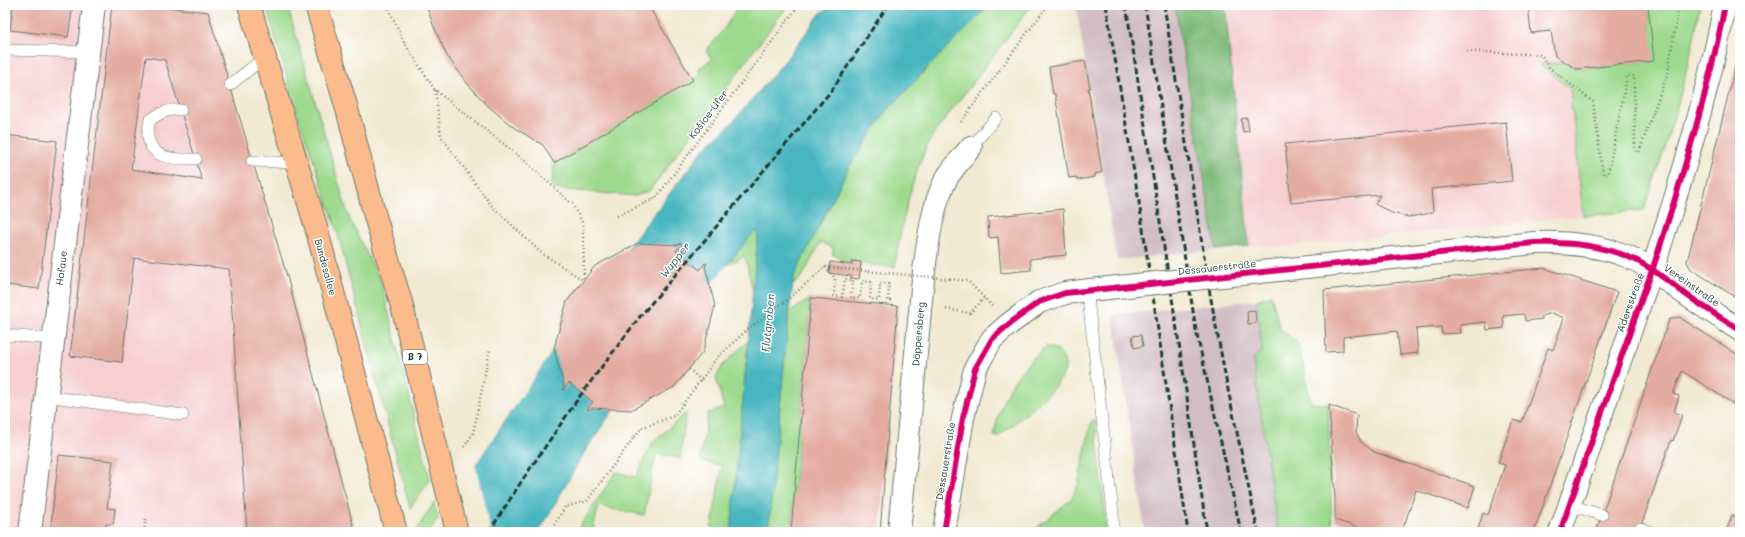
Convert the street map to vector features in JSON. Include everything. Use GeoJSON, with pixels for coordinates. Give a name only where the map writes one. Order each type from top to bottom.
{"type":"FeatureCollection","features":[{"type":"Feature","properties":{"kind":"main road","name":"Bundesallee"},"geometry":{"type":"LineString","coordinates":[[249,5],[316,227],[396,532]]}},
{"type":"Feature","properties":{"kind":"main road","name":"B 7"},"geometry":{"type":"LineString","coordinates":[[316,5],[347,109],[375,216],[402,306],[457,532]]}},
{"type":"Feature","properties":{"kind":"street","name":"Hofaue"},"geometry":{"type":"LineString","coordinates":[[30,532],[87,52],[94,5]]}},
{"type":"Feature","properties":{"kind":"street","name":"Adersstraße"},"geometry":{"type":"LineString","coordinates":[[1560,532],[1641,299],[1653,269],[1690,151],[1718,40],[1724,5]]}},
{"type":"Feature","properties":{"kind":"street","name":"Döppersberg"},"geometry":{"type":"LineString","coordinates":[[899,532],[923,279],[929,238],[939,197],[948,177],[971,147]]}},
{"type":"Feature","properties":{"kind":"street","name":"Dessauerstraße"},"geometry":{"type":"LineString","coordinates":[[944,532],[963,418],[975,369],[992,339],[1009,324],[1039,302],[1065,293],[1087,290],[1534,243],[1562,242],[1595,246],[1623,254],[1653,269]]}},
{"type":"Feature","properties":{"kind":"street","name":"Vereinstraße"},"geometry":{"type":"LineString","coordinates":[[1653,269],[1685,294],[1740,330]]}},
{"type":"Feature","properties":{"kind":"lane"},"geometry":{"type":"LineString","coordinates":[[5,50],[87,52]]}},
{"type":"Feature","properties":{"kind":"lane"},"geometry":{"type":"LineString","coordinates":[[230,85],[265,57]]}},
{"type":"Feature","properties":{"kind":"lane"},"geometry":{"type":"LineString","coordinates":[[181,110],[161,112],[150,120],[148,136],[155,151],[169,158],[196,159]]}},
{"type":"Feature","properties":{"kind":"lane"},"geometry":{"type":"LineString","coordinates":[[971,147],[996,118]]}},
{"type":"Feature","properties":{"kind":"lane"},"geometry":{"type":"LineString","coordinates":[[252,161],[296,163]]}},
{"type":"Feature","properties":{"kind":"lane"},"geometry":{"type":"LineString","coordinates":[[1087,290],[1113,513],[1113,532]]}},
{"type":"Feature","properties":{"kind":"lane"},"geometry":{"type":"LineString","coordinates":[[5,335],[53,339]]}},
{"type":"Feature","properties":{"kind":"lane"},"geometry":{"type":"LineString","coordinates":[[46,396],[183,414]]}},
{"type":"Feature","properties":{"kind":"lane"},"geometry":{"type":"LineString","coordinates":[[1570,505],[1602,515]]}},
{"type":"Feature","properties":{"kind":"lane"},"geometry":{"type":"LineString","coordinates":[[1640,528],[1652,532]]}},
{"type":"Feature","properties":{"kind":"path"},"geometry":{"type":"LineString","coordinates":[[387,5],[404,42],[435,90],[525,161],[572,204],[583,224],[584,280],[540,252],[491,205],[441,136],[435,90]]}},
{"type":"Feature","properties":{"kind":"path"},"geometry":{"type":"LineString","coordinates":[[971,147],[954,132],[1048,5]]}},
{"type":"Feature","properties":{"kind":"path"},"geometry":{"type":"LineString","coordinates":[[1466,51],[1541,54],[1550,68],[1593,102],[1603,174],[1608,174],[1627,76],[1634,76],[1635,150],[1639,152],[1668,72],[1679,5]]}},
{"type":"Feature","properties":{"kind":"path"},"geometry":{"type":"LineString","coordinates":[[825,267],[835,278],[834,296],[842,297],[844,279],[853,280],[851,298],[860,298],[862,281],[871,282],[870,299],[878,300],[880,283],[889,284],[888,301],[897,302]]}},
{"type":"Feature","properties":{"kind":"path"},"geometry":{"type":"LineString","coordinates":[[550,532],[565,507],[587,501],[641,428],[674,416],[702,381],[717,358],[747,330],[792,296],[825,267],[968,281],[1009,324]]}},
{"type":"Feature","properties":{"kind":"path"},"geometry":{"type":"LineString","coordinates":[[947,309],[970,313],[984,298]]}},
{"type":"Feature","properties":{"kind":"path"},"geometry":{"type":"LineString","coordinates":[[460,453],[473,434],[490,349]]}},
{"type":"Feature","properties":{"kind":"path"},"geometry":{"type":"LineString","coordinates":[[689,369],[702,381]]}},
{"type":"Feature","properties":{"kind":"path"},"geometry":{"type":"LineString","coordinates":[[144,532],[146,518]]}},
{"type":"Feature","properties":{"kind":"shaded area"},"geometry":{"type":"Polygon","coordinates":[[[5,5],[156,5],[210,11],[354,532],[5,532],[5,5]]]}},
{"type":"Feature","properties":{"kind":"shaded area"},"geometry":{"type":"Polygon","coordinates":[[[1076,5],[1175,5],[1216,250],[1117,260],[1076,5]]]}},
{"type":"Feature","properties":{"kind":"shaded area"},"geometry":{"type":"Polygon","coordinates":[[[1225,5],[1648,5],[1653,61],[1576,69],[1565,62],[1540,64],[1570,89],[1583,216],[1277,247],[1271,245],[1249,246],[1225,5]]]}},
{"type":"Feature","properties":{"kind":"shaded area"},"geometry":{"type":"Polygon","coordinates":[[[1257,300],[1262,352],[1253,360],[1278,532],[1145,532],[1113,315],[1257,300]]]}},
{"type":"Feature","properties":{"kind":"green space"},"geometry":{"type":"Polygon","coordinates":[[[266,5],[287,5],[349,218],[381,282],[430,480],[410,508],[336,227],[297,112],[266,5]]]}},
{"type":"Feature","properties":{"kind":"green space"},"geometry":{"type":"Polygon","coordinates":[[[737,5],[788,5],[650,190],[636,196],[555,189],[552,186],[554,163],[700,75],[698,69],[712,59],[706,51],[727,24],[737,5]]]}},
{"type":"Feature","properties":{"kind":"green space"},"geometry":{"type":"Polygon","coordinates":[[[990,5],[1032,5],[932,136],[918,167],[908,200],[895,267],[842,262],[842,260],[832,254],[834,249],[821,242],[802,277],[793,285],[794,276],[848,169],[885,113],[990,5]]]}},
{"type":"Feature","properties":{"kind":"green space"},"geometry":{"type":"Polygon","coordinates":[[[1175,5],[1225,5],[1249,246],[1216,250],[1175,5]]]}},
{"type":"Feature","properties":{"kind":"green space"},"geometry":{"type":"Polygon","coordinates":[[[1648,5],[1700,5],[1684,83],[1669,134],[1644,210],[1583,216],[1570,89],[1540,64],[1565,62],[1576,69],[1653,61],[1648,5]]]}},
{"type":"Feature","properties":{"kind":"green space"},"geometry":{"type":"Polygon","coordinates":[[[755,231],[758,233],[753,291],[745,256],[725,266],[755,231]]]}},
{"type":"Feature","properties":{"kind":"green space"},"geometry":{"type":"Polygon","coordinates":[[[1271,295],[1280,329],[1298,343],[1311,403],[1328,404],[1332,532],[1278,532],[1253,359],[1262,352],[1257,300],[1271,295]]]}},
{"type":"Feature","properties":{"kind":"green space"},"geometry":{"type":"Polygon","coordinates":[[[811,298],[791,532],[768,532],[789,313],[811,298]]]}},
{"type":"Feature","properties":{"kind":"green space"},"geometry":{"type":"Polygon","coordinates":[[[748,341],[731,532],[711,532],[722,465],[700,461],[708,413],[724,408],[716,378],[723,365],[748,341]]]}},
{"type":"Feature","properties":{"kind":"green space"},"geometry":{"type":"Polygon","coordinates":[[[1046,346],[1057,350],[1063,359],[1065,369],[1062,376],[1047,395],[1025,415],[998,437],[994,436],[1000,409],[1011,386],[1026,366],[1046,346]]]}},
{"type":"Feature","properties":{"kind":"green space"},"geometry":{"type":"Polygon","coordinates":[[[686,413],[680,458],[656,454],[644,515],[598,506],[593,532],[576,532],[616,472],[636,477],[652,443],[686,413]]]}},
{"type":"Feature","properties":{"kind":"green space"},"geometry":{"type":"Polygon","coordinates":[[[1095,420],[1107,532],[1032,532],[1071,499],[1078,485],[1091,422],[1095,420]]]}},
{"type":"Feature","properties":{"kind":"green space"},"geometry":{"type":"Polygon","coordinates":[[[434,503],[438,518],[429,532],[415,532],[434,503]]]}},
{"type":"Feature","properties":{"kind":"water"},"geometry":{"type":"Polygon","coordinates":[[[832,5],[990,5],[885,113],[848,169],[794,276],[789,313],[768,532],[731,532],[758,233],[755,231],[648,359],[584,453],[539,532],[434,532],[450,503],[564,335],[646,224],[703,150],[730,125],[785,61],[820,14],[832,5]]]}},
{"type":"Feature","properties":{"kind":"pier"},"geometry":{"type":"Polygon","coordinates":[[[475,464],[491,532],[432,532],[449,502],[475,464]]]}},
{"type":"Feature","properties":{"kind":"building"},"geometry":{"type":"Polygon","coordinates":[[[13,5],[73,5],[68,37],[10,30],[13,5]]]}},
{"type":"Feature","properties":{"kind":"building"},"geometry":{"type":"Polygon","coordinates":[[[112,5],[150,5],[208,12],[287,276],[355,532],[247,532],[229,269],[134,258],[122,362],[70,356],[112,5]],[[146,57],[131,169],[202,180],[165,60],[146,57]]]}},
{"type":"Feature","properties":{"kind":"building"},"geometry":{"type":"Polygon","coordinates":[[[426,5],[648,5],[693,80],[554,163],[543,145],[513,127],[487,105],[467,83],[447,56],[426,5]]]}},
{"type":"Feature","properties":{"kind":"building"},"geometry":{"type":"Polygon","coordinates":[[[1528,5],[1648,5],[1654,61],[1577,69],[1555,56],[1551,31],[1531,33],[1528,5]]]}},
{"type":"Feature","properties":{"kind":"building"},"geometry":{"type":"Polygon","coordinates":[[[1739,51],[1740,220],[1735,240],[1740,244],[1740,300],[1691,269],[1687,262],[1739,51]]]}},
{"type":"Feature","properties":{"kind":"building"},"geometry":{"type":"Polygon","coordinates":[[[1085,61],[1102,172],[1095,174],[1095,177],[1077,180],[1076,177],[1069,178],[1049,67],[1085,61]]]}},
{"type":"Feature","properties":{"kind":"building"},"geometry":{"type":"Polygon","coordinates":[[[1247,118],[1249,131],[1243,132],[1241,119],[1247,118]]]}},
{"type":"Feature","properties":{"kind":"building"},"geometry":{"type":"Polygon","coordinates":[[[1506,122],[1512,181],[1431,189],[1433,212],[1409,217],[1392,213],[1375,204],[1380,195],[1291,203],[1285,144],[1506,122]]]}},
{"type":"Feature","properties":{"kind":"building"},"geometry":{"type":"Polygon","coordinates":[[[5,135],[57,141],[39,289],[5,285],[5,135]]]}},
{"type":"Feature","properties":{"kind":"building"},"geometry":{"type":"Polygon","coordinates":[[[1063,209],[1066,255],[1030,259],[1031,270],[1001,273],[998,237],[989,238],[988,217],[1063,209]]]}},
{"type":"Feature","properties":{"kind":"building"},"geometry":{"type":"Polygon","coordinates":[[[638,243],[678,245],[680,243],[682,244],[676,251],[700,270],[705,263],[707,264],[705,266],[715,306],[703,352],[674,387],[631,410],[591,408],[589,410],[587,409],[593,402],[569,383],[564,390],[562,389],[564,387],[554,348],[567,301],[595,266],[638,243]]]}},
{"type":"Feature","properties":{"kind":"building"},"geometry":{"type":"Polygon","coordinates":[[[852,261],[861,262],[859,279],[851,278],[851,276],[829,273],[830,262],[852,265],[852,261]]]}},
{"type":"Feature","properties":{"kind":"building"},"geometry":{"type":"Polygon","coordinates":[[[1544,268],[1617,292],[1534,532],[1477,532],[1483,513],[1488,515],[1505,465],[1498,463],[1513,420],[1522,422],[1548,348],[1553,350],[1564,318],[1552,313],[1542,316],[1542,319],[1525,321],[1524,314],[1503,316],[1504,328],[1487,330],[1486,322],[1460,325],[1461,333],[1442,334],[1441,327],[1416,329],[1418,353],[1400,355],[1397,331],[1343,337],[1343,351],[1326,352],[1324,290],[1544,268]]]}},
{"type":"Feature","properties":{"kind":"building"},"geometry":{"type":"Polygon","coordinates":[[[811,298],[898,306],[880,532],[791,532],[811,298]]]}},
{"type":"Feature","properties":{"kind":"building"},"geometry":{"type":"Polygon","coordinates":[[[1255,310],[1256,323],[1248,324],[1247,311],[1255,310]]]}},
{"type":"Feature","properties":{"kind":"building"},"geometry":{"type":"Polygon","coordinates":[[[1679,317],[1740,356],[1740,408],[1682,371],[1673,394],[1679,396],[1674,412],[1682,415],[1673,441],[1671,440],[1639,532],[1596,532],[1669,320],[1679,317]]]}},
{"type":"Feature","properties":{"kind":"building"},"geometry":{"type":"Polygon","coordinates":[[[1141,335],[1143,346],[1134,348],[1132,336],[1141,335]]]}},
{"type":"Feature","properties":{"kind":"building"},"geometry":{"type":"Polygon","coordinates":[[[1329,405],[1357,415],[1356,432],[1361,442],[1374,452],[1475,486],[1468,508],[1416,490],[1402,532],[1357,532],[1359,528],[1335,520],[1329,405]]]}},
{"type":"Feature","properties":{"kind":"building"},"geometry":{"type":"Polygon","coordinates":[[[59,455],[113,461],[107,508],[115,509],[113,524],[106,524],[105,532],[50,532],[59,455]]]}},
{"type":"Feature","properties":{"kind":"building"},"geometry":{"type":"Polygon","coordinates":[[[1732,515],[1740,518],[1740,532],[1726,532],[1732,515]]]}},
{"type":"Feature","properties":{"kind":"railway"},"geometry":{"type":"LineString","coordinates":[[489,532],[523,479],[582,393],[638,319],[832,90],[888,5]]}},
{"type":"Feature","properties":{"kind":"railway"},"geometry":{"type":"LineString","coordinates":[[1106,5],[1139,202],[1188,532]]}},
{"type":"Feature","properties":{"kind":"railway"},"geometry":{"type":"LineString","coordinates":[[1126,5],[1207,532]]}},
{"type":"Feature","properties":{"kind":"railway"},"geometry":{"type":"LineString","coordinates":[[1145,5],[1196,330],[1241,532]]}},
{"type":"Feature","properties":{"kind":"railway"},"geometry":{"type":"LineString","coordinates":[[1164,5],[1210,294],[1227,385],[1258,532]]}},
{"type":"Feature","properties":{"kind":"cycle path"},"geometry":{"type":"LineString","coordinates":[[1560,532],[1652,270],[1674,202],[1702,104],[1725,5]]}},
{"type":"Feature","properties":{"kind":"cycle path"},"geometry":{"type":"LineString","coordinates":[[944,532],[963,418],[975,369],[992,339],[1009,324],[1039,302],[1065,293],[1534,243],[1567,243],[1599,248],[1621,254],[1638,261],[1740,330]]}},
{"type":"Feature","properties":{"kind":"water label","name":"Wupper"},"geometry":{"type":"Point","coordinates":[675,260]}},
{"type":"Feature","properties":{"kind":"water label","name":"Flutgraben"},"geometry":{"type":"Point","coordinates":[768,323]}}]}
